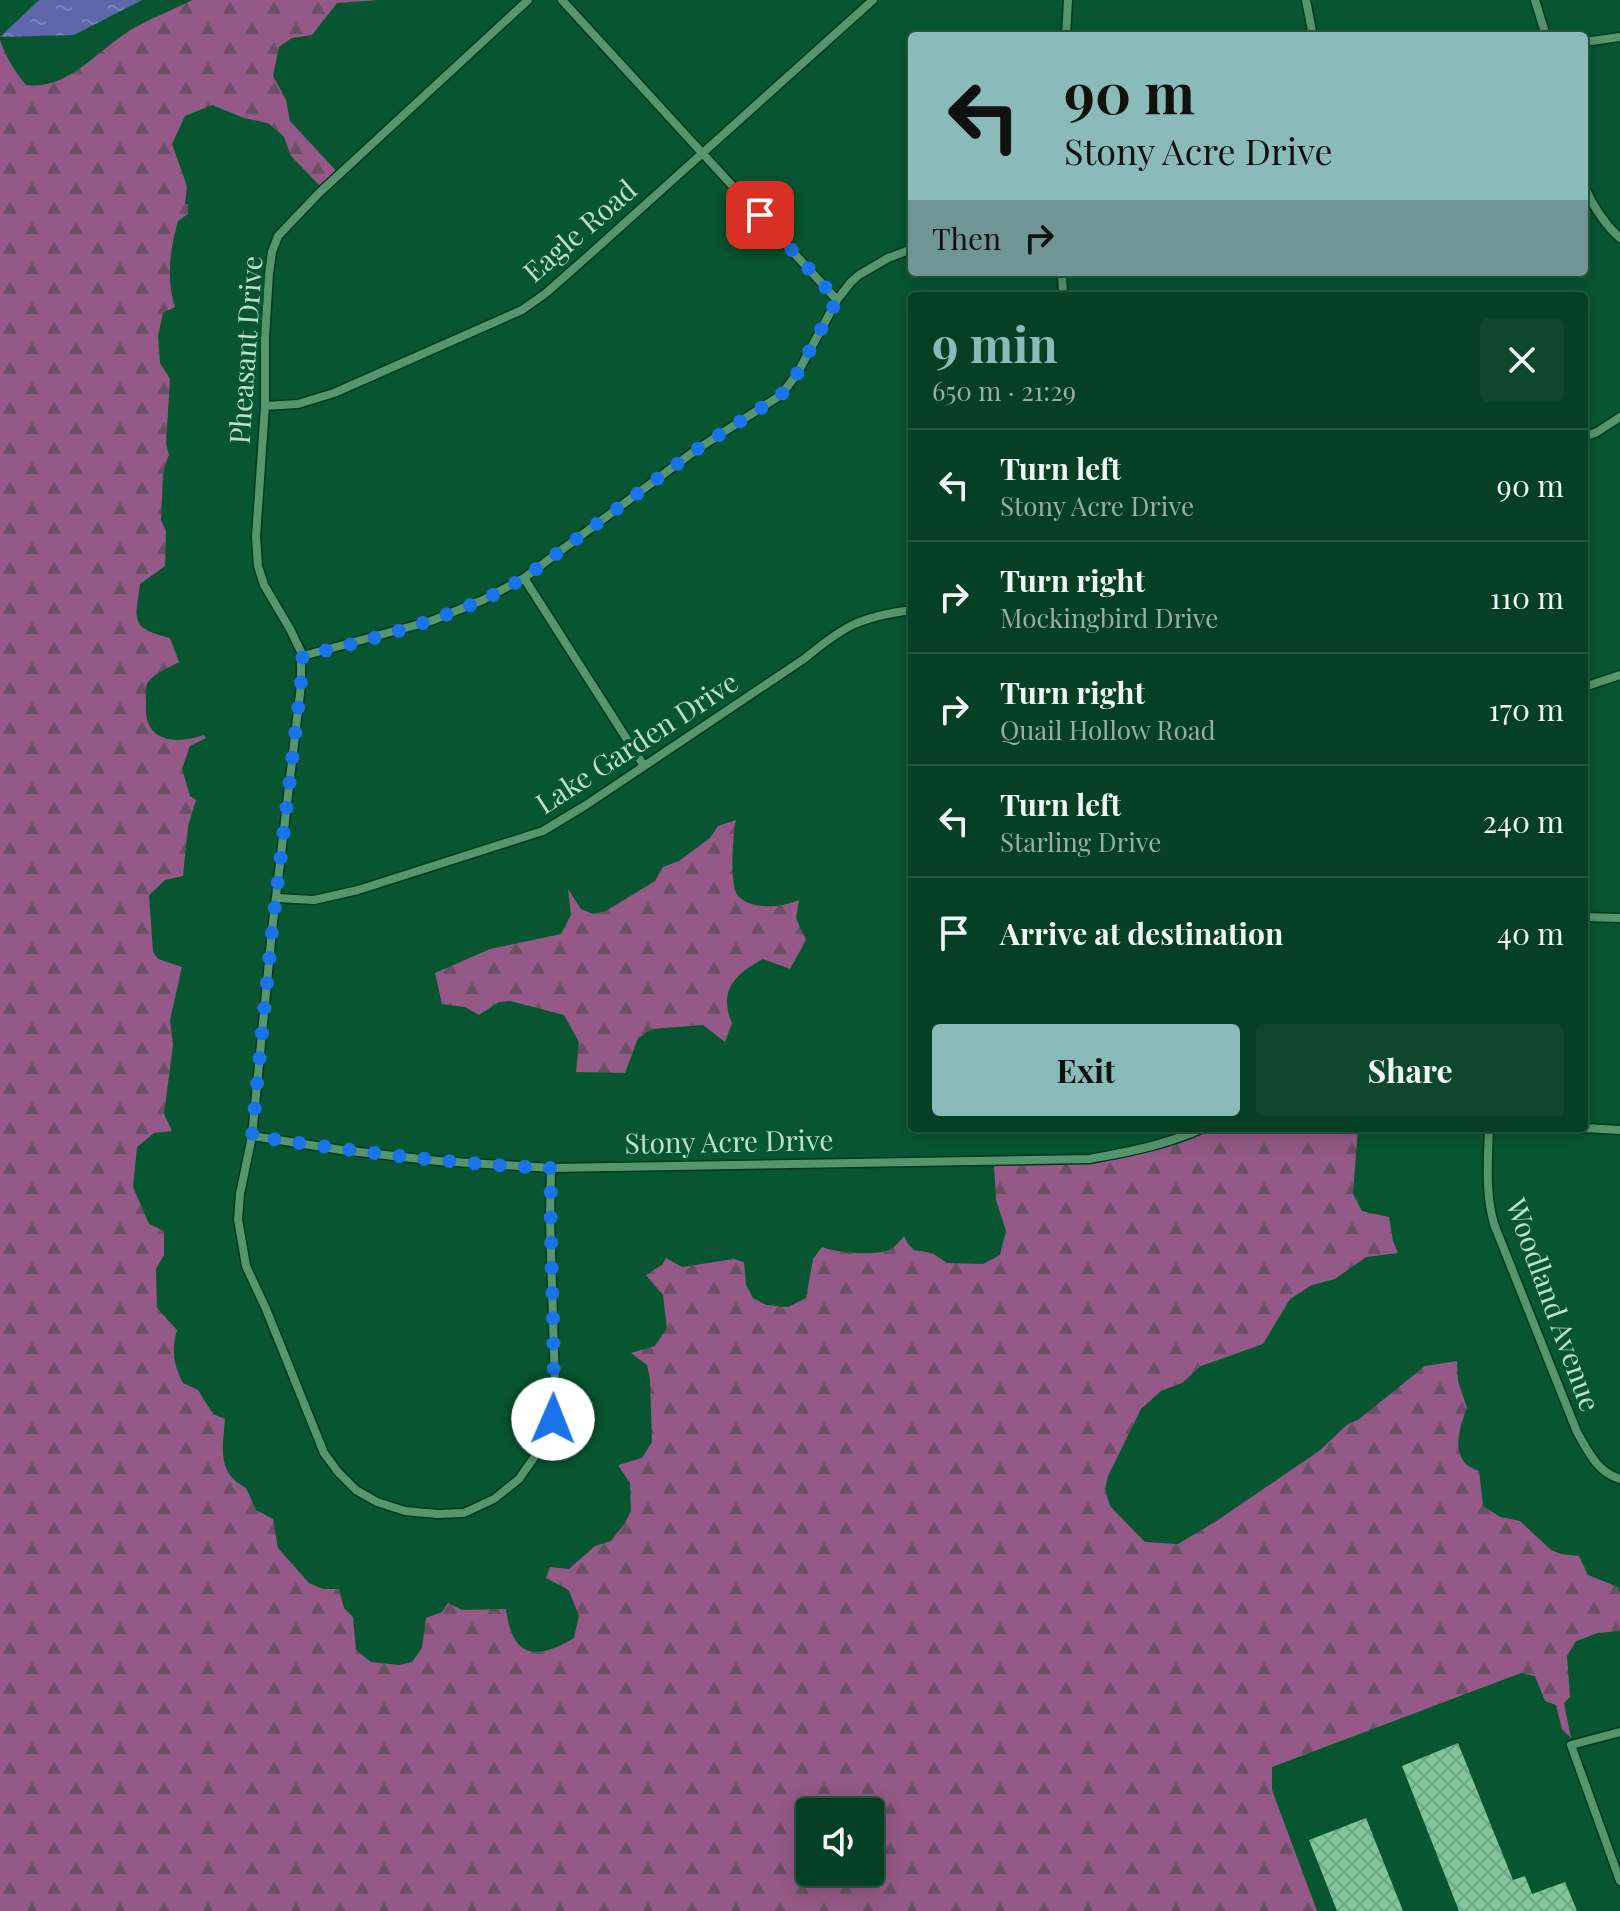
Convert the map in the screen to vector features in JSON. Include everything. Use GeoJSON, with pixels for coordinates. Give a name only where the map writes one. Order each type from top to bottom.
{"type":"FeatureCollection","features":[{"type":"Feature","properties":{"kind":"street","name":"Pheasant Drive"},"geometry":{"type":"LineString","coordinates":[[303,656],[264,585],[258,566],[256,537],[272,252],[278,236],[319,193],[528,0]]}},
{"type":"Feature","properties":{"kind":"street"},"geometry":{"type":"LineString","coordinates":[[562,0],[837,300]]}},
{"type":"Feature","properties":{"kind":"street","name":"Eagle Road"},"geometry":{"type":"LineString","coordinates":[[265,406],[298,404],[334,393],[522,310],[546,293],[873,0]]}},
{"type":"Feature","properties":{"kind":"street"},"geometry":{"type":"LineString","coordinates":[[1066,32],[1068,0]]}},
{"type":"Feature","properties":{"kind":"street"},"geometry":{"type":"LineString","coordinates":[[1306,0],[1312,32]]}},
{"type":"Feature","properties":{"kind":"street"},"geometry":{"type":"LineString","coordinates":[[1535,0],[1545,32]]}},
{"type":"Feature","properties":{"kind":"street"},"geometry":{"type":"LineString","coordinates":[[1588,41],[1620,37]]}},
{"type":"Feature","properties":{"kind":"street"},"geometry":{"type":"LineString","coordinates":[[1588,195],[1595,210],[1620,238]]}},
{"type":"Feature","properties":{"kind":"street"},"geometry":{"type":"LineString","coordinates":[[551,1168],[555,1386],[553,1419],[540,1449],[519,1479],[494,1499],[464,1513],[405,1511],[377,1502],[356,1490],[324,1453],[246,1266],[238,1219],[252,1136],[303,656],[431,621],[483,600],[524,578],[696,450],[781,395],[797,374],[837,300],[851,282],[888,258],[908,250]]}},
{"type":"Feature","properties":{"kind":"street"},"geometry":{"type":"LineString","coordinates":[[1588,435],[1620,417]]}},
{"type":"Feature","properties":{"kind":"street"},"geometry":{"type":"LineString","coordinates":[[524,578],[644,766]]}},
{"type":"Feature","properties":{"kind":"street","name":"Lake Garden Drive"},"geometry":{"type":"LineString","coordinates":[[277,898],[314,900],[358,890],[543,831],[804,659],[848,626],[888,613],[908,610]]}},
{"type":"Feature","properties":{"kind":"street"},"geometry":{"type":"LineString","coordinates":[[1588,686],[1620,675]]}},
{"type":"Feature","properties":{"kind":"street"},"geometry":{"type":"LineString","coordinates":[[1588,917],[1620,918]]}},
{"type":"Feature","properties":{"kind":"street"},"geometry":{"type":"LineString","coordinates":[[1588,1128],[1620,1130]]}},
{"type":"Feature","properties":{"kind":"street","name":"Stony Acre Drive"},"geometry":{"type":"LineString","coordinates":[[252,1136],[424,1159],[551,1168],[1089,1159],[1145,1148],[1193,1132]]}},
{"type":"Feature","properties":{"kind":"street","name":"Woodland Avenue"},"geometry":{"type":"LineString","coordinates":[[1489,1132],[1487,1184],[1494,1224],[1577,1432],[1603,1471],[1620,1479]]}},
{"type":"Feature","properties":{"kind":"street"},"geometry":{"type":"LineString","coordinates":[[1620,1732],[1571,1745],[1620,1881]]}},
{"type":"Feature","properties":{"kind":"green space"},"geometry":{"type":"Polygon","coordinates":[[[193,0],[379,0],[337,3],[312,35],[292,38],[279,47],[273,76],[286,100],[290,121],[339,174],[322,188],[291,156],[284,137],[268,123],[244,118],[212,105],[185,116],[172,144],[187,186],[185,204],[188,204],[188,214],[178,221],[171,253],[170,275],[175,307],[163,313],[158,336],[160,363],[170,379],[166,444],[169,455],[163,475],[161,520],[166,531],[165,566],[140,584],[137,607],[138,621],[148,631],[170,638],[179,662],[157,674],[147,684],[146,717],[150,726],[163,738],[183,740],[204,735],[206,738],[190,746],[182,769],[190,796],[196,800],[188,826],[183,876],[165,880],[149,895],[153,952],[158,959],[182,967],[170,1020],[173,1045],[164,1114],[172,1131],[154,1133],[137,1147],[133,1187],[149,1224],[164,1231],[164,1255],[156,1269],[157,1308],[177,1330],[174,1358],[183,1383],[198,1390],[213,1414],[225,1419],[224,1458],[230,1475],[246,1488],[256,1510],[273,1519],[278,1548],[309,1583],[323,1589],[339,1589],[344,1608],[353,1617],[356,1650],[371,1662],[399,1665],[412,1662],[422,1648],[426,1618],[442,1612],[448,1603],[462,1610],[506,1609],[514,1637],[520,1646],[528,1650],[548,1650],[574,1638],[579,1616],[569,1591],[546,1578],[550,1567],[569,1569],[595,1546],[611,1541],[631,1511],[630,1483],[618,1465],[642,1458],[652,1442],[647,1365],[631,1353],[655,1346],[667,1328],[663,1295],[646,1275],[662,1265],[666,1258],[682,1267],[734,1259],[744,1262],[746,1285],[753,1298],[766,1305],[788,1307],[806,1298],[813,1259],[822,1247],[856,1253],[883,1252],[904,1236],[914,1250],[932,1253],[947,1263],[983,1264],[1000,1255],[1006,1231],[996,1200],[994,1165],[998,1161],[1094,1160],[1200,1132],[1358,1132],[1353,1194],[1362,1211],[1389,1217],[1398,1253],[1366,1257],[1335,1279],[1312,1285],[1290,1299],[1263,1344],[1201,1366],[1182,1383],[1161,1391],[1141,1409],[1108,1476],[1105,1489],[1110,1506],[1145,1542],[1178,1544],[1319,1451],[1348,1424],[1358,1420],[1425,1366],[1457,1361],[1458,1381],[1467,1408],[1459,1437],[1459,1452],[1467,1465],[1479,1471],[1483,1506],[1500,1517],[1520,1521],[1551,1550],[1579,1556],[1588,1575],[1618,1587],[1620,1592],[1620,1631],[1598,1633],[1576,1641],[1567,1656],[1570,1697],[1564,1703],[1571,1738],[1562,1729],[1556,1705],[1545,1701],[1535,1676],[1521,1673],[1272,1767],[1272,1790],[1317,1911],[0,1911],[0,40],[26,85],[42,85],[71,74],[123,35],[193,0]]]}},
{"type":"Feature","properties":{"kind":"green space"},"geometry":{"type":"Polygon","coordinates":[[[736,820],[733,871],[738,896],[759,906],[776,906],[799,900],[796,918],[806,940],[790,969],[763,959],[737,977],[728,993],[728,1012],[732,1023],[725,1042],[703,1025],[652,1029],[638,1038],[625,1073],[576,1072],[579,1042],[564,1015],[510,1001],[499,1002],[479,1015],[465,1007],[442,1004],[435,973],[490,949],[561,934],[571,915],[568,889],[581,909],[593,914],[606,911],[655,881],[663,867],[679,861],[710,838],[718,826],[736,820]]]}},
{"type":"Feature","properties":{"kind":"water"},"geometry":{"type":"Polygon","coordinates":[[[39,0],[142,0],[74,35],[0,37],[39,0]]]}},
{"type":"Feature","properties":{"kind":"building"},"geometry":{"type":"Polygon","coordinates":[[[1458,1743],[1513,1880],[1525,1876],[1532,1894],[1565,1882],[1577,1911],[1459,1911],[1402,1766],[1458,1743]]]}},
{"type":"Feature","properties":{"kind":"building"},"geometry":{"type":"Polygon","coordinates":[[[1366,1818],[1403,1911],[1337,1911],[1309,1840],[1366,1818]]]}},
{"type":"Feature","properties":{"kind":"route"},"geometry":{"type":"LineString","coordinates":[[553,1419],[551,1168],[438,1161],[252,1136],[301,663],[303,656],[431,621],[483,600],[524,578],[696,450],[781,395],[797,374],[837,300],[760,215]]}}]}
